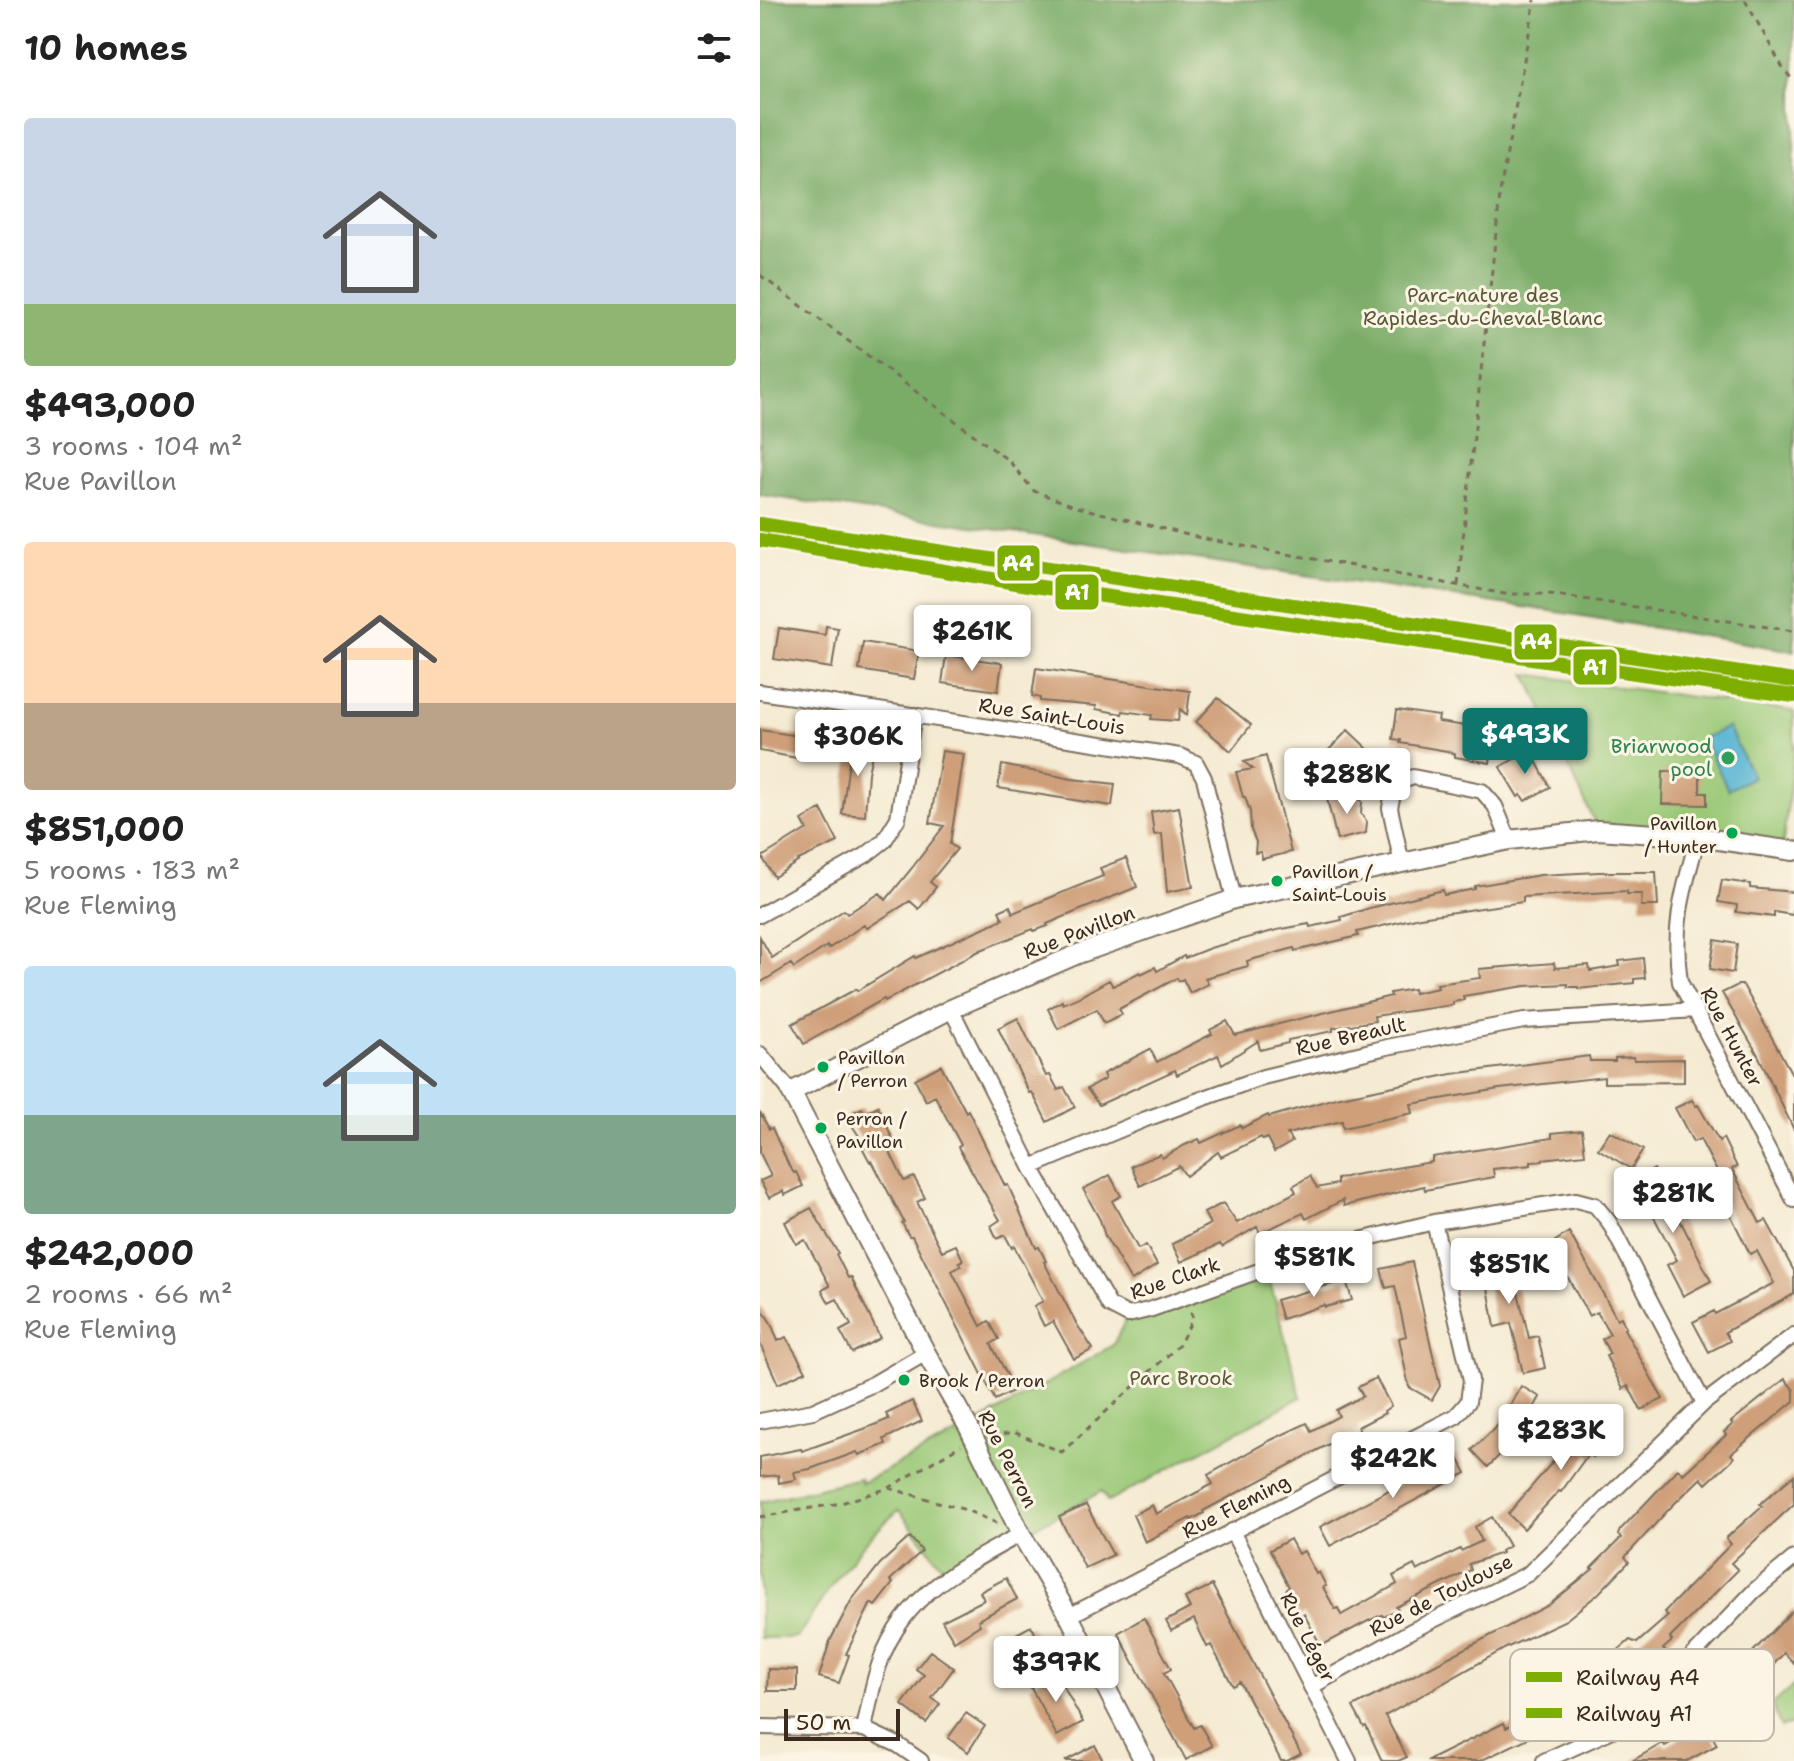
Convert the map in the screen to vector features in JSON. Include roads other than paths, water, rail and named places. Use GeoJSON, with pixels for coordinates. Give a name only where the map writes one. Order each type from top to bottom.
{"type":"FeatureCollection","features":[{"type":"Feature","properties":{"kind":"street","name":"Rue Saint-Louis"},"geometry":{"type":"LineString","coordinates":[[760,692],[1180,756],[1196,763],[1204,778],[1234,899]]}},
{"type":"Feature","properties":{"kind":"street"},"geometry":{"type":"LineString","coordinates":[[760,915],[866,855],[884,841],[898,818],[914,715]]}},
{"type":"Feature","properties":{"kind":"street"},"geometry":{"type":"LineString","coordinates":[[1402,864],[1390,808],[1395,784],[1413,777],[1482,791],[1495,806],[1509,840]]}},
{"type":"Feature","properties":{"kind":"street","name":"Rue Pavillon"},"geometry":{"type":"LineString","coordinates":[[791,1092],[951,1009],[1078,954],[1234,899],[1509,840],[1598,830],[1698,837],[1794,851]]}},
{"type":"Feature","properties":{"kind":"street","name":"Rue Hunter"},"geometry":{"type":"LineString","coordinates":[[1698,837],[1678,908],[1675,949],[1680,982],[1794,1200]]}},
{"type":"Feature","properties":{"kind":"street","name":"Rue Clark"},"geometry":{"type":"LineString","coordinates":[[951,1009],[1031,1167],[1109,1305],[1128,1315],[1315,1251],[1434,1222],[1576,1200],[1595,1205],[1609,1222],[1704,1403]]}},
{"type":"Feature","properties":{"kind":"street","name":"Rue Breault"},"geometry":{"type":"LineString","coordinates":[[1031,1167],[1146,1119],[1263,1077],[1387,1047],[1524,1021],[1696,1010]]}},
{"type":"Feature","properties":{"kind":"street","name":"Rue Perron"},"geometry":{"type":"LineString","coordinates":[[760,1054],[791,1092],[926,1353],[974,1438],[1021,1534],[1069,1616],[1144,1761]]}},
{"type":"Feature","properties":{"kind":"street","name":"Rue Fleming"},"geometry":{"type":"LineString","coordinates":[[1069,1616],[1456,1416],[1468,1402],[1471,1380],[1434,1222]]}},
{"type":"Feature","properties":{"kind":"street","name":"Rue de Toulouse"},"geometry":{"type":"LineString","coordinates":[[1311,1687],[1411,1631],[1528,1574],[1704,1403],[1794,1335]]}},
{"type":"Feature","properties":{"kind":"street"},"geometry":{"type":"LineString","coordinates":[[760,1421],[813,1411],[873,1384],[926,1353]]}},
{"type":"Feature","properties":{"kind":"street","name":"Rue Léger"},"geometry":{"type":"LineString","coordinates":[[1232,1531],[1349,1761]]}},
{"type":"Feature","properties":{"kind":"street"},"geometry":{"type":"LineString","coordinates":[[864,1729],[876,1672],[899,1623],[932,1586],[948,1574],[1021,1534]]}},
{"type":"Feature","properties":{"kind":"street"},"geometry":{"type":"LineString","coordinates":[[1699,1649],[1754,1591],[1794,1558]]}},
{"type":"Feature","properties":{"kind":"street"},"geometry":{"type":"LineString","coordinates":[[760,1727],[864,1729],[898,1745],[921,1761]]}},
{"type":"Feature","properties":{"kind":"street"},"geometry":{"type":"LineString","coordinates":[[1544,1761],[1588,1741]]}},
{"type":"Feature","properties":{"kind":"water","name":"Briarwood pool"},"geometry":{"type":"Polygon","coordinates":[[[1728,727],[1753,777],[1728,790],[1703,738],[1728,727]]]}},
{"type":"Feature","properties":{"kind":"rail line","name":"A4"},"geometry":{"type":"LineString","coordinates":[[760,524],[1794,681]]}},
{"type":"Feature","properties":{"kind":"rail line","name":"A1"},"geometry":{"type":"LineString","coordinates":[[760,540],[1034,586],[1794,696]]}},
{"type":"Feature","properties":{"kind":"place","name":"Briarwood pool"},"geometry":{"type":"Point","coordinates":[1728,758]}},
{"type":"Feature","properties":{"kind":"place","name":"Pavillon / Hunter"},"geometry":{"type":"Point","coordinates":[1732,833]}},
{"type":"Feature","properties":{"kind":"place","name":"Pavillon / Saint-Louis"},"geometry":{"type":"Point","coordinates":[1277,881]}},
{"type":"Feature","properties":{"kind":"place","name":"Pavillon / Perron"},"geometry":{"type":"Point","coordinates":[823,1067]}},
{"type":"Feature","properties":{"kind":"place","name":"Perron / Pavillon"},"geometry":{"type":"Point","coordinates":[821,1128]}},
{"type":"Feature","properties":{"kind":"place","name":"Brook / Perron"},"geometry":{"type":"Point","coordinates":[904,1380]}},
{"type":"Feature","properties":{"kind":"park label","name":"Parc-nature des Rapides-du-Cheval-Blanc"},"geometry":{"type":"Point","coordinates":[1483,306]}},
{"type":"Feature","properties":{"kind":"park label","name":"Parc Brook"},"geometry":{"type":"Point","coordinates":[1181,1378]}}]}
